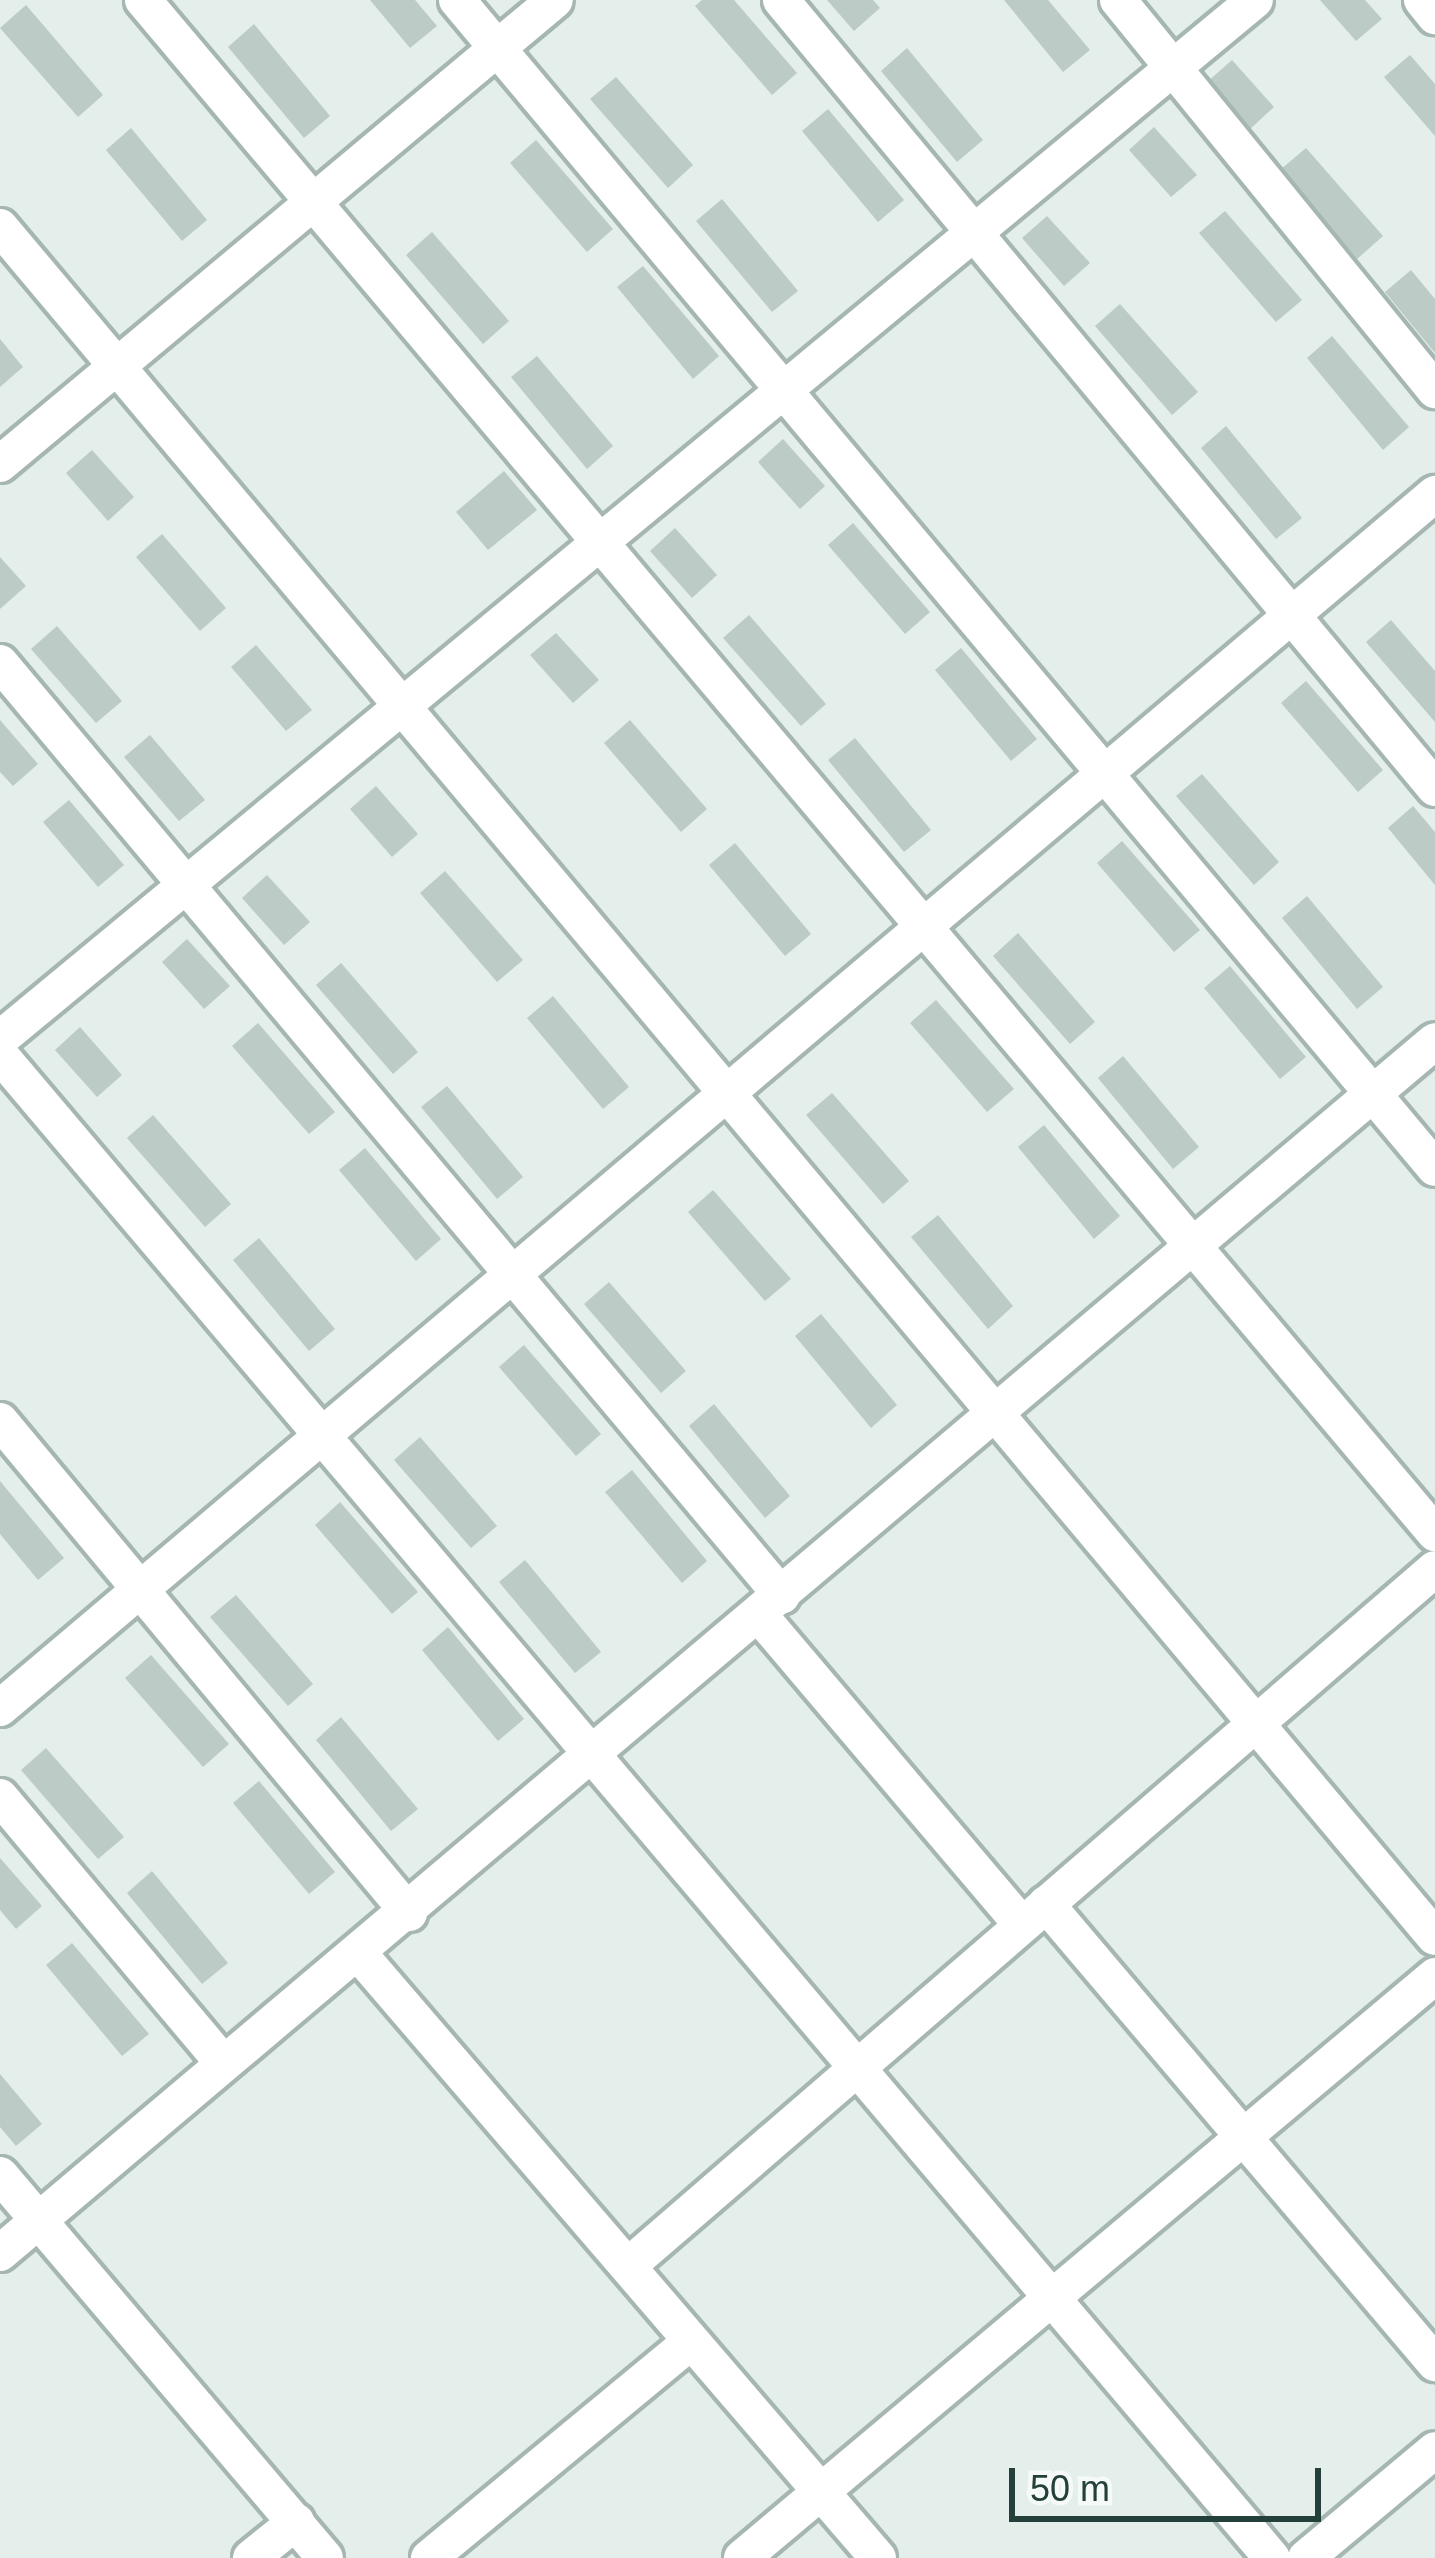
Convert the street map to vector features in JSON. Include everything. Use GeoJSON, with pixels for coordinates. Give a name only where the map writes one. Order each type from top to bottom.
{"type":"FeatureCollection","features":[{"type":"Feature","properties":{"kind":"street"},"geometry":{"type":"LineString","coordinates":[[143,0],[1435,1534]]}},
{"type":"Feature","properties":{"kind":"street"},"geometry":{"type":"LineString","coordinates":[[457,0],[1435,1168]]}},
{"type":"Feature","properties":{"kind":"street"},"geometry":{"type":"LineString","coordinates":[[0,464],[555,0]]}},
{"type":"Feature","properties":{"kind":"street"},"geometry":{"type":"LineString","coordinates":[[781,0],[1435,788]]}},
{"type":"Feature","properties":{"kind":"street"},"geometry":{"type":"LineString","coordinates":[[1118,0],[1435,391]]}},
{"type":"Feature","properties":{"kind":"street"},"geometry":{"type":"LineString","coordinates":[[0,1040],[970,228],[1255,0]]}},
{"type":"Feature","properties":{"kind":"street"},"geometry":{"type":"LineString","coordinates":[[1421,0],[1435,16]]}},
{"type":"Feature","properties":{"kind":"street"},"geometry":{"type":"LineString","coordinates":[[0,227],[1435,1937]]}},
{"type":"Feature","properties":{"kind":"street"},"geometry":{"type":"LineString","coordinates":[[0,1708],[1435,494]]}},
{"type":"Feature","properties":{"kind":"street"},"geometry":{"type":"LineString","coordinates":[[0,664],[512,1277],[771,1606],[1034,1915],[1244,2137],[1435,2363]]}},
{"type":"Feature","properties":{"kind":"street"},"geometry":{"type":"LineString","coordinates":[[0,2253],[221,2060],[409,1913],[1435,1041]]}},
{"type":"Feature","properties":{"kind":"street"},"geometry":{"type":"LineString","coordinates":[[0,1055],[1272,2558]]}},
{"type":"Feature","properties":{"kind":"street"},"geometry":{"type":"LineString","coordinates":[[0,1421],[409,1913]]}},
{"type":"Feature","properties":{"kind":"street"},"geometry":{"type":"LineString","coordinates":[[628,2266],[1435,1569]]}},
{"type":"Feature","properties":{"kind":"street"},"geometry":{"type":"LineString","coordinates":[[0,1797],[221,2060]]}},
{"type":"Feature","properties":{"kind":"street"},"geometry":{"type":"LineString","coordinates":[[360,1954],[878,2558]]}},
{"type":"Feature","properties":{"kind":"street"},"geometry":{"type":"LineString","coordinates":[[742,2558],[1435,1976]]}},
{"type":"Feature","properties":{"kind":"street"},"geometry":{"type":"LineString","coordinates":[[0,2175],[325,2558]]}},
{"type":"Feature","properties":{"kind":"street"},"geometry":{"type":"LineString","coordinates":[[429,2558],[691,2341]]}},
{"type":"Feature","properties":{"kind":"street"},"geometry":{"type":"LineString","coordinates":[[1306,2558],[1435,2450]]}},
{"type":"Feature","properties":{"kind":"street"},"geometry":{"type":"LineString","coordinates":[[251,2558],[296,2522]]}},
{"type":"Feature","properties":{"kind":"building"},"geometry":{"type":"Polygon","coordinates":[[[370,0],[415,0],[437,26],[410,48],[370,0]]]}},
{"type":"Feature","properties":{"kind":"building"},"geometry":{"type":"Polygon","coordinates":[[[702,0],[734,0],[797,73],[772,95],[695,6],[702,0]]]}},
{"type":"Feature","properties":{"kind":"building"},"geometry":{"type":"Polygon","coordinates":[[[827,0],[873,0],[880,8],[854,31],[827,0]]]}},
{"type":"Feature","properties":{"kind":"building"},"geometry":{"type":"Polygon","coordinates":[[[1004,0],[1048,0],[1090,50],[1063,72],[1004,0]]]}},
{"type":"Feature","properties":{"kind":"building"},"geometry":{"type":"Polygon","coordinates":[[[1320,0],[1365,0],[1382,19],[1356,41],[1320,0]]]}},
{"type":"Feature","properties":{"kind":"building"},"geometry":{"type":"Polygon","coordinates":[[[26,5],[103,95],[78,117],[0,28],[26,5]]]}},
{"type":"Feature","properties":{"kind":"building"},"geometry":{"type":"Polygon","coordinates":[[[254,24],[330,116],[304,138],[228,47],[254,24]]]}},
{"type":"Feature","properties":{"kind":"building"},"geometry":{"type":"Polygon","coordinates":[[[907,48],[983,140],[957,162],[881,71],[907,48]]]}},
{"type":"Feature","properties":{"kind":"building"},"geometry":{"type":"Polygon","coordinates":[[[1410,55],[1435,84],[1435,136],[1384,77],[1410,55]]]}},
{"type":"Feature","properties":{"kind":"building"},"geometry":{"type":"Polygon","coordinates":[[[1232,60],[1274,107],[1249,130],[1206,83],[1232,60]]]}},
{"type":"Feature","properties":{"kind":"building"},"geometry":{"type":"Polygon","coordinates":[[[616,77],[693,165],[668,188],[590,99],[616,77]]]}},
{"type":"Feature","properties":{"kind":"building"},"geometry":{"type":"Polygon","coordinates":[[[828,109],[904,200],[878,222],[802,131],[828,109]]]}},
{"type":"Feature","properties":{"kind":"building"},"geometry":{"type":"Polygon","coordinates":[[[1154,127],[1197,175],[1171,197],[1129,150],[1154,127]]]}},
{"type":"Feature","properties":{"kind":"building"},"geometry":{"type":"Polygon","coordinates":[[[131,128],[207,220],[182,241],[106,150],[131,128]]]}},
{"type":"Feature","properties":{"kind":"building"},"geometry":{"type":"Polygon","coordinates":[[[536,140],[613,229],[587,252],[510,163],[536,140]]]}},
{"type":"Feature","properties":{"kind":"building"},"geometry":{"type":"Polygon","coordinates":[[[1306,148],[1383,236],[1357,259],[1280,170],[1306,148]]]}},
{"type":"Feature","properties":{"kind":"building"},"geometry":{"type":"Polygon","coordinates":[[[722,199],[798,291],[772,312],[696,221],[722,199]]]}},
{"type":"Feature","properties":{"kind":"building"},"geometry":{"type":"Polygon","coordinates":[[[1225,211],[1302,300],[1276,322],[1199,233],[1225,211]]]}},
{"type":"Feature","properties":{"kind":"building"},"geometry":{"type":"Polygon","coordinates":[[[1047,216],[1090,263],[1064,286],[1022,238],[1047,216]]]}},
{"type":"Feature","properties":{"kind":"building"},"geometry":{"type":"Polygon","coordinates":[[[432,232],[509,321],[483,344],[406,255],[432,232]]]}},
{"type":"Feature","properties":{"kind":"building"},"geometry":{"type":"Polygon","coordinates":[[[643,266],[719,356],[693,379],[617,287],[643,266]]]}},
{"type":"Feature","properties":{"kind":"building"},"geometry":{"type":"Polygon","coordinates":[[[1411,270],[1435,299],[1435,353],[1385,292],[1411,270]]]}},
{"type":"Feature","properties":{"kind":"building"},"geometry":{"type":"Polygon","coordinates":[[[1120,304],[1198,392],[1172,415],[1095,326],[1120,304]]]}},
{"type":"Feature","properties":{"kind":"building"},"geometry":{"type":"Polygon","coordinates":[[[1332,336],[1409,427],[1383,450],[1307,358],[1332,336]]]}},
{"type":"Feature","properties":{"kind":"building"},"geometry":{"type":"Polygon","coordinates":[[[0,339],[23,367],[0,387],[0,339]]]}},
{"type":"Feature","properties":{"kind":"building"},"geometry":{"type":"Polygon","coordinates":[[[537,356],[613,446],[587,469],[511,377],[537,356]]]}},
{"type":"Feature","properties":{"kind":"building"},"geometry":{"type":"Polygon","coordinates":[[[1226,426],[1302,518],[1276,539],[1201,448],[1226,426]]]}},
{"type":"Feature","properties":{"kind":"building"},"geometry":{"type":"Polygon","coordinates":[[[783,439],[825,486],[800,509],[758,462],[783,439]]]}},
{"type":"Feature","properties":{"kind":"building"},"geometry":{"type":"Polygon","coordinates":[[[92,450],[134,497],[108,521],[66,473],[92,450]]]}},
{"type":"Feature","properties":{"kind":"building"},"geometry":{"type":"Polygon","coordinates":[[[504,471],[537,510],[488,550],[456,512],[504,471]]]}},
{"type":"Feature","properties":{"kind":"building"},"geometry":{"type":"Polygon","coordinates":[[[853,523],[930,612],[905,634],[828,545],[853,523]]]}},
{"type":"Feature","properties":{"kind":"building"},"geometry":{"type":"Polygon","coordinates":[[[675,528],[717,575],[692,598],[650,551],[675,528]]]}},
{"type":"Feature","properties":{"kind":"building"},"geometry":{"type":"Polygon","coordinates":[[[162,534],[226,608],[200,631],[136,557],[162,534]]]}},
{"type":"Feature","properties":{"kind":"building"},"geometry":{"type":"Polygon","coordinates":[[[0,557],[26,586],[0,609],[0,557]]]}},
{"type":"Feature","properties":{"kind":"building"},"geometry":{"type":"Polygon","coordinates":[[[749,615],[826,704],[801,726],[723,638],[749,615]]]}},
{"type":"Feature","properties":{"kind":"building"},"geometry":{"type":"Polygon","coordinates":[[[1391,620],[1435,671],[1435,722],[1366,642],[1391,620]]]}},
{"type":"Feature","properties":{"kind":"building"},"geometry":{"type":"Polygon","coordinates":[[[57,626],[122,701],[96,723],[31,649],[57,626]]]}},
{"type":"Feature","properties":{"kind":"building"},"geometry":{"type":"Polygon","coordinates":[[[556,633],[599,680],[573,703],[530,655],[556,633]]]}},
{"type":"Feature","properties":{"kind":"building"},"geometry":{"type":"Polygon","coordinates":[[[256,645],[312,710],[286,731],[231,667],[256,645]]]}},
{"type":"Feature","properties":{"kind":"building"},"geometry":{"type":"Polygon","coordinates":[[[961,648],[1037,739],[1011,761],[935,670],[961,648]]]}},
{"type":"Feature","properties":{"kind":"building"},"geometry":{"type":"Polygon","coordinates":[[[1306,681],[1383,770],[1358,792],[1281,703],[1306,681]]]}},
{"type":"Feature","properties":{"kind":"building"},"geometry":{"type":"Polygon","coordinates":[[[0,720],[38,764],[13,786],[0,772],[0,720]]]}},
{"type":"Feature","properties":{"kind":"building"},"geometry":{"type":"Polygon","coordinates":[[[630,720],[707,809],[681,832],[604,743],[630,720]]]}},
{"type":"Feature","properties":{"kind":"building"},"geometry":{"type":"Polygon","coordinates":[[[150,735],[205,800],[179,821],[124,757],[150,735]]]}},
{"type":"Feature","properties":{"kind":"building"},"geometry":{"type":"Polygon","coordinates":[[[855,738],[931,830],[904,852],[828,760],[855,738]]]}},
{"type":"Feature","properties":{"kind":"building"},"geometry":{"type":"Polygon","coordinates":[[[1202,774],[1279,862],[1254,885],[1176,796],[1202,774]]]}},
{"type":"Feature","properties":{"kind":"building"},"geometry":{"type":"Polygon","coordinates":[[[376,786],[418,834],[392,857],[350,809],[376,786]]]}},
{"type":"Feature","properties":{"kind":"building"},"geometry":{"type":"Polygon","coordinates":[[[69,800],[124,865],[98,887],[43,822],[69,800]]]}},
{"type":"Feature","properties":{"kind":"building"},"geometry":{"type":"Polygon","coordinates":[[[1413,806],[1435,832],[1435,885],[1388,828],[1413,806]]]}},
{"type":"Feature","properties":{"kind":"building"},"geometry":{"type":"Polygon","coordinates":[[[1122,841],[1200,930],[1174,952],[1097,863],[1122,841]]]}},
{"type":"Feature","properties":{"kind":"building"},"geometry":{"type":"Polygon","coordinates":[[[735,843],[811,934],[785,956],[709,865],[735,843]]]}},
{"type":"Feature","properties":{"kind":"building"},"geometry":{"type":"Polygon","coordinates":[[[445,871],[523,960],[497,982],[420,893],[445,871]]]}},
{"type":"Feature","properties":{"kind":"building"},"geometry":{"type":"Polygon","coordinates":[[[267,875],[310,922],[284,945],[242,898],[267,875]]]}},
{"type":"Feature","properties":{"kind":"building"},"geometry":{"type":"Polygon","coordinates":[[[1307,896],[1383,987],[1357,1009],[1282,918],[1307,896]]]}},
{"type":"Feature","properties":{"kind":"building"},"geometry":{"type":"Polygon","coordinates":[[[1018,933],[1095,1022],[1070,1044],[993,956],[1018,933]]]}},
{"type":"Feature","properties":{"kind":"building"},"geometry":{"type":"Polygon","coordinates":[[[187,939],[230,986],[204,1009],[162,962],[187,939]]]}},
{"type":"Feature","properties":{"kind":"building"},"geometry":{"type":"Polygon","coordinates":[[[341,963],[418,1052],[393,1074],[316,985],[341,963]]]}},
{"type":"Feature","properties":{"kind":"building"},"geometry":{"type":"Polygon","coordinates":[[[1230,966],[1306,1057],[1280,1079],[1204,988],[1230,966]]]}},
{"type":"Feature","properties":{"kind":"building"},"geometry":{"type":"Polygon","coordinates":[[[553,996],[629,1087],[603,1109],[527,1018],[553,996]]]}},
{"type":"Feature","properties":{"kind":"building"},"geometry":{"type":"Polygon","coordinates":[[[936,1000],[1014,1089],[987,1112],[910,1023],[936,1000]]]}},
{"type":"Feature","properties":{"kind":"building"},"geometry":{"type":"Polygon","coordinates":[[[258,1023],[335,1112],[309,1134],[232,1046],[258,1023]]]}},
{"type":"Feature","properties":{"kind":"building"},"geometry":{"type":"Polygon","coordinates":[[[80,1027],[122,1075],[97,1097],[55,1050],[80,1027]]]}},
{"type":"Feature","properties":{"kind":"building"},"geometry":{"type":"Polygon","coordinates":[[[1123,1056],[1199,1147],[1173,1169],[1098,1078],[1123,1056]]]}},
{"type":"Feature","properties":{"kind":"building"},"geometry":{"type":"Polygon","coordinates":[[[447,1086],[523,1177],[497,1199],[421,1107],[447,1086]]]}},
{"type":"Feature","properties":{"kind":"building"},"geometry":{"type":"Polygon","coordinates":[[[832,1093],[909,1181],[883,1204],[806,1115],[832,1093]]]}},
{"type":"Feature","properties":{"kind":"building"},"geometry":{"type":"Polygon","coordinates":[[[153,1115],[231,1204],[205,1227],[127,1138],[153,1115]]]}},
{"type":"Feature","properties":{"kind":"building"},"geometry":{"type":"Polygon","coordinates":[[[1044,1125],[1120,1216],[1094,1239],[1018,1147],[1044,1125]]]}},
{"type":"Feature","properties":{"kind":"building"},"geometry":{"type":"Polygon","coordinates":[[[365,1148],[441,1239],[416,1261],[339,1170],[365,1148]]]}},
{"type":"Feature","properties":{"kind":"building"},"geometry":{"type":"Polygon","coordinates":[[[713,1190],[791,1279],[765,1301],[688,1212],[713,1190]]]}},
{"type":"Feature","properties":{"kind":"building"},"geometry":{"type":"Polygon","coordinates":[[[938,1215],[1013,1306],[988,1329],[911,1237],[938,1215]]]}},
{"type":"Feature","properties":{"kind":"building"},"geometry":{"type":"Polygon","coordinates":[[[259,1238],[335,1329],[309,1351],[233,1260],[259,1238]]]}},
{"type":"Feature","properties":{"kind":"building"},"geometry":{"type":"Polygon","coordinates":[[[609,1282],[686,1371],[661,1393],[584,1304],[609,1282]]]}},
{"type":"Feature","properties":{"kind":"building"},"geometry":{"type":"Polygon","coordinates":[[[821,1314],[897,1405],[871,1428],[795,1336],[821,1314]]]}},
{"type":"Feature","properties":{"kind":"building"},"geometry":{"type":"Polygon","coordinates":[[[524,1345],[601,1434],[576,1456],[499,1367],[524,1345]]]}},
{"type":"Feature","properties":{"kind":"building"},"geometry":{"type":"Polygon","coordinates":[[[714,1404],[790,1496],[765,1518],[689,1426],[714,1404]]]}},
{"type":"Feature","properties":{"kind":"building"},"geometry":{"type":"Polygon","coordinates":[[[420,1437],[497,1526],[471,1548],[394,1460],[420,1437]]]}},
{"type":"Feature","properties":{"kind":"building"},"geometry":{"type":"Polygon","coordinates":[[[632,1470],[707,1561],[682,1583],[605,1492],[632,1470]]]}},
{"type":"Feature","properties":{"kind":"building"},"geometry":{"type":"Polygon","coordinates":[[[0,1481],[64,1558],[38,1580],[0,1534],[0,1481]]]}},
{"type":"Feature","properties":{"kind":"building"},"geometry":{"type":"Polygon","coordinates":[[[340,1502],[418,1592],[392,1614],[315,1525],[340,1502]]]}},
{"type":"Feature","properties":{"kind":"building"},"geometry":{"type":"Polygon","coordinates":[[[525,1560],[601,1652],[575,1673],[499,1582],[525,1560]]]}},
{"type":"Feature","properties":{"kind":"building"},"geometry":{"type":"Polygon","coordinates":[[[236,1595],[313,1684],[288,1706],[210,1617],[236,1595]]]}},
{"type":"Feature","properties":{"kind":"building"},"geometry":{"type":"Polygon","coordinates":[[[448,1627],[524,1719],[498,1741],[422,1650],[448,1627]]]}},
{"type":"Feature","properties":{"kind":"building"},"geometry":{"type":"Polygon","coordinates":[[[151,1655],[229,1744],[203,1767],[125,1678],[151,1655]]]}},
{"type":"Feature","properties":{"kind":"building"},"geometry":{"type":"Polygon","coordinates":[[[341,1717],[418,1809],[391,1831],[316,1740],[341,1717]]]}},
{"type":"Feature","properties":{"kind":"building"},"geometry":{"type":"Polygon","coordinates":[[[46,1748],[124,1837],[98,1859],[21,1770],[46,1748]]]}},
{"type":"Feature","properties":{"kind":"building"},"geometry":{"type":"Polygon","coordinates":[[[259,1781],[335,1872],[309,1894],[233,1803],[259,1781]]]}},
{"type":"Feature","properties":{"kind":"building"},"geometry":{"type":"Polygon","coordinates":[[[0,1858],[42,1906],[16,1929],[0,1910],[0,1858]]]}},
{"type":"Feature","properties":{"kind":"building"},"geometry":{"type":"Polygon","coordinates":[[[152,1871],[228,1963],[202,1984],[127,1893],[152,1871]]]}},
{"type":"Feature","properties":{"kind":"building"},"geometry":{"type":"Polygon","coordinates":[[[72,1943],[149,2034],[122,2056],[46,1965],[72,1943]]]}},
{"type":"Feature","properties":{"kind":"building"},"geometry":{"type":"Polygon","coordinates":[[[0,2074],[42,2124],[16,2146],[0,2127],[0,2074]]]}}]}
